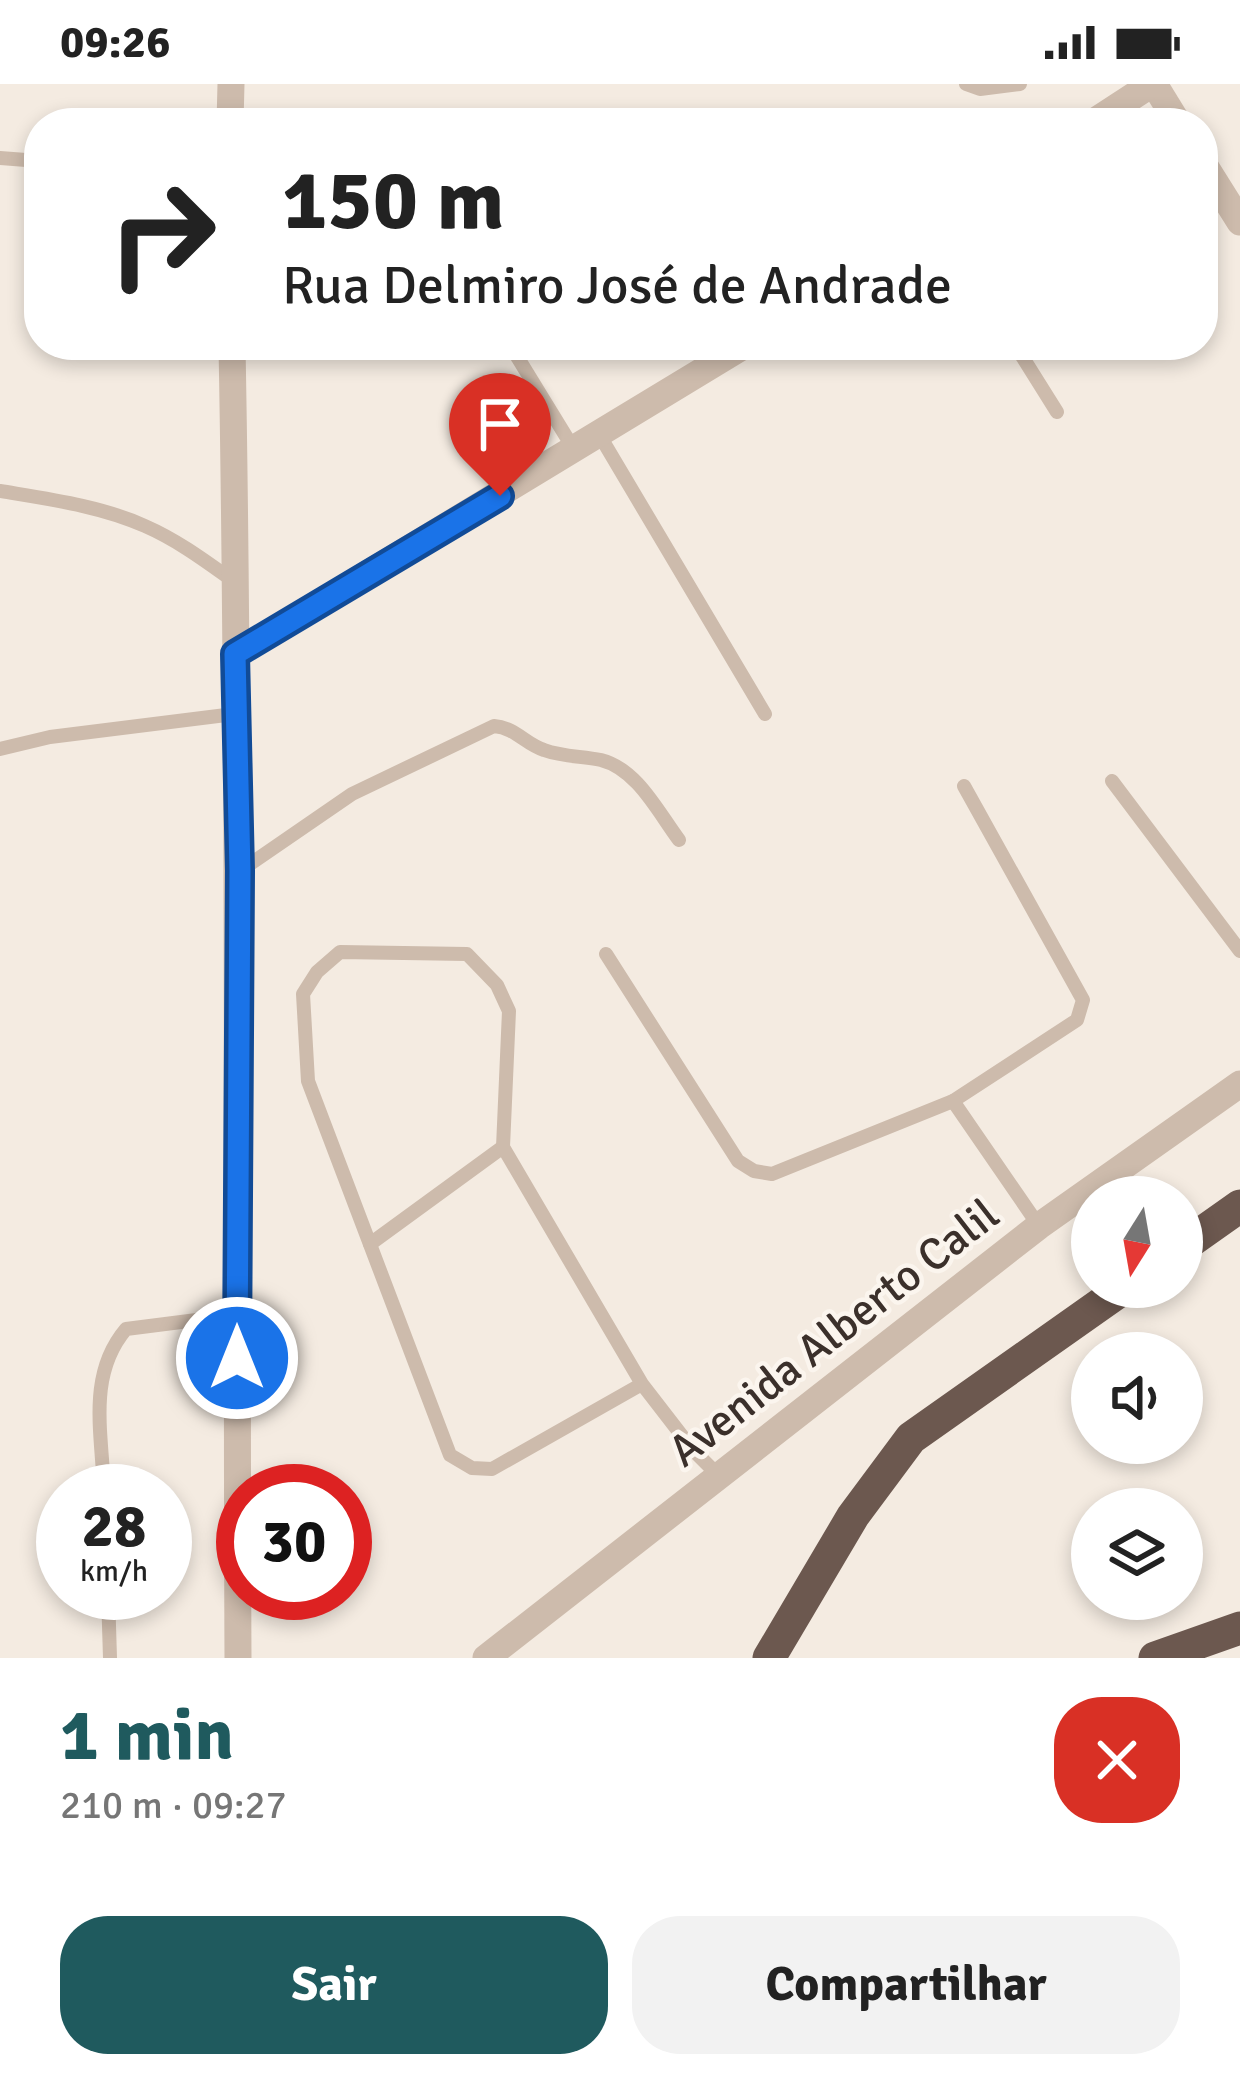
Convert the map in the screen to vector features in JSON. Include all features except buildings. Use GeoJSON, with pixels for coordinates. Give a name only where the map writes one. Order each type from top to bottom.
{"type":"FeatureCollection","features":[{"type":"Feature","properties":{"kind":"highway"},"geometry":{"type":"LineString","coordinates":[[1203,1232],[1240,1206]]}},
{"type":"Feature","properties":{"kind":"highway"},"geometry":{"type":"LineString","coordinates":[[769,1658],[853,1516],[911,1438],[1095,1308]]}},
{"type":"Feature","properties":{"kind":"highway"},"geometry":{"type":"LineString","coordinates":[[1155,1658],[1240,1628]]}},
{"type":"Feature","properties":{"kind":"street"},"geometry":{"type":"LineString","coordinates":[[1115,108],[1153,84]]}},
{"type":"Feature","properties":{"kind":"street"},"geometry":{"type":"LineString","coordinates":[[1218,187],[1240,222]]}},
{"type":"Feature","properties":{"kind":"street"},"geometry":{"type":"LineString","coordinates":[[232,360],[237,583],[234,714],[240,871],[238,1658]]}},
{"type":"Feature","properties":{"kind":"street"},"geometry":{"type":"LineString","coordinates":[[235,654],[721,360]]}},
{"type":"Feature","properties":{"kind":"street","name":"Avenida Alberto Calil"},"geometry":{"type":"LineString","coordinates":[[486,1658],[1039,1226],[1240,1084]]}},
{"type":"Feature","properties":{"kind":"lane"},"geometry":{"type":"LineString","coordinates":[[966,84],[980,89],[1020,84]]}},
{"type":"Feature","properties":{"kind":"lane"},"geometry":{"type":"LineString","coordinates":[[522,360],[588,443],[765,714]]}},
{"type":"Feature","properties":{"kind":"lane"},"geometry":{"type":"LineString","coordinates":[[1025,360],[1057,412]]}},
{"type":"Feature","properties":{"kind":"lane"},"geometry":{"type":"LineString","coordinates":[[0,491],[141,524],[237,583]]}},
{"type":"Feature","properties":{"kind":"lane"},"geometry":{"type":"LineString","coordinates":[[0,749],[50,737],[234,714]]}},
{"type":"Feature","properties":{"kind":"lane"},"geometry":{"type":"LineString","coordinates":[[240,871],[352,794],[494,725],[551,753],[618,766],[679,840]]}},
{"type":"Feature","properties":{"kind":"lane"},"geometry":{"type":"LineString","coordinates":[[1112,782],[1240,951]]}},
{"type":"Feature","properties":{"kind":"lane"},"geometry":{"type":"LineString","coordinates":[[606,954],[738,1160],[754,1171],[772,1174],[953,1101],[1077,1020],[1083,1008],[1083,1000],[964,786]]}},
{"type":"Feature","properties":{"kind":"lane"},"geometry":{"type":"LineString","coordinates":[[642,1384],[492,1469],[472,1468],[450,1455],[308,1081],[303,994],[317,972],[340,952],[467,954],[497,985],[509,1011],[503,1147],[642,1384],[720,1477]]}},
{"type":"Feature","properties":{"kind":"lane"},"geometry":{"type":"LineString","coordinates":[[953,1101],[1039,1226]]}},
{"type":"Feature","properties":{"kind":"lane"},"geometry":{"type":"LineString","coordinates":[[370,1244],[503,1147]]}},
{"type":"Feature","properties":{"kind":"lane"},"geometry":{"type":"LineString","coordinates":[[103,1464],[100,1374],[109,1349],[126,1329],[236,1315]]}},
{"type":"Feature","properties":{"kind":"lane"},"geometry":{"type":"LineString","coordinates":[[109,1620],[110,1658]]}},
{"type":"Feature","properties":{"kind":"route"},"geometry":{"type":"LineString","coordinates":[[237,1358],[240,871],[235,654],[500,496]]}}]}
